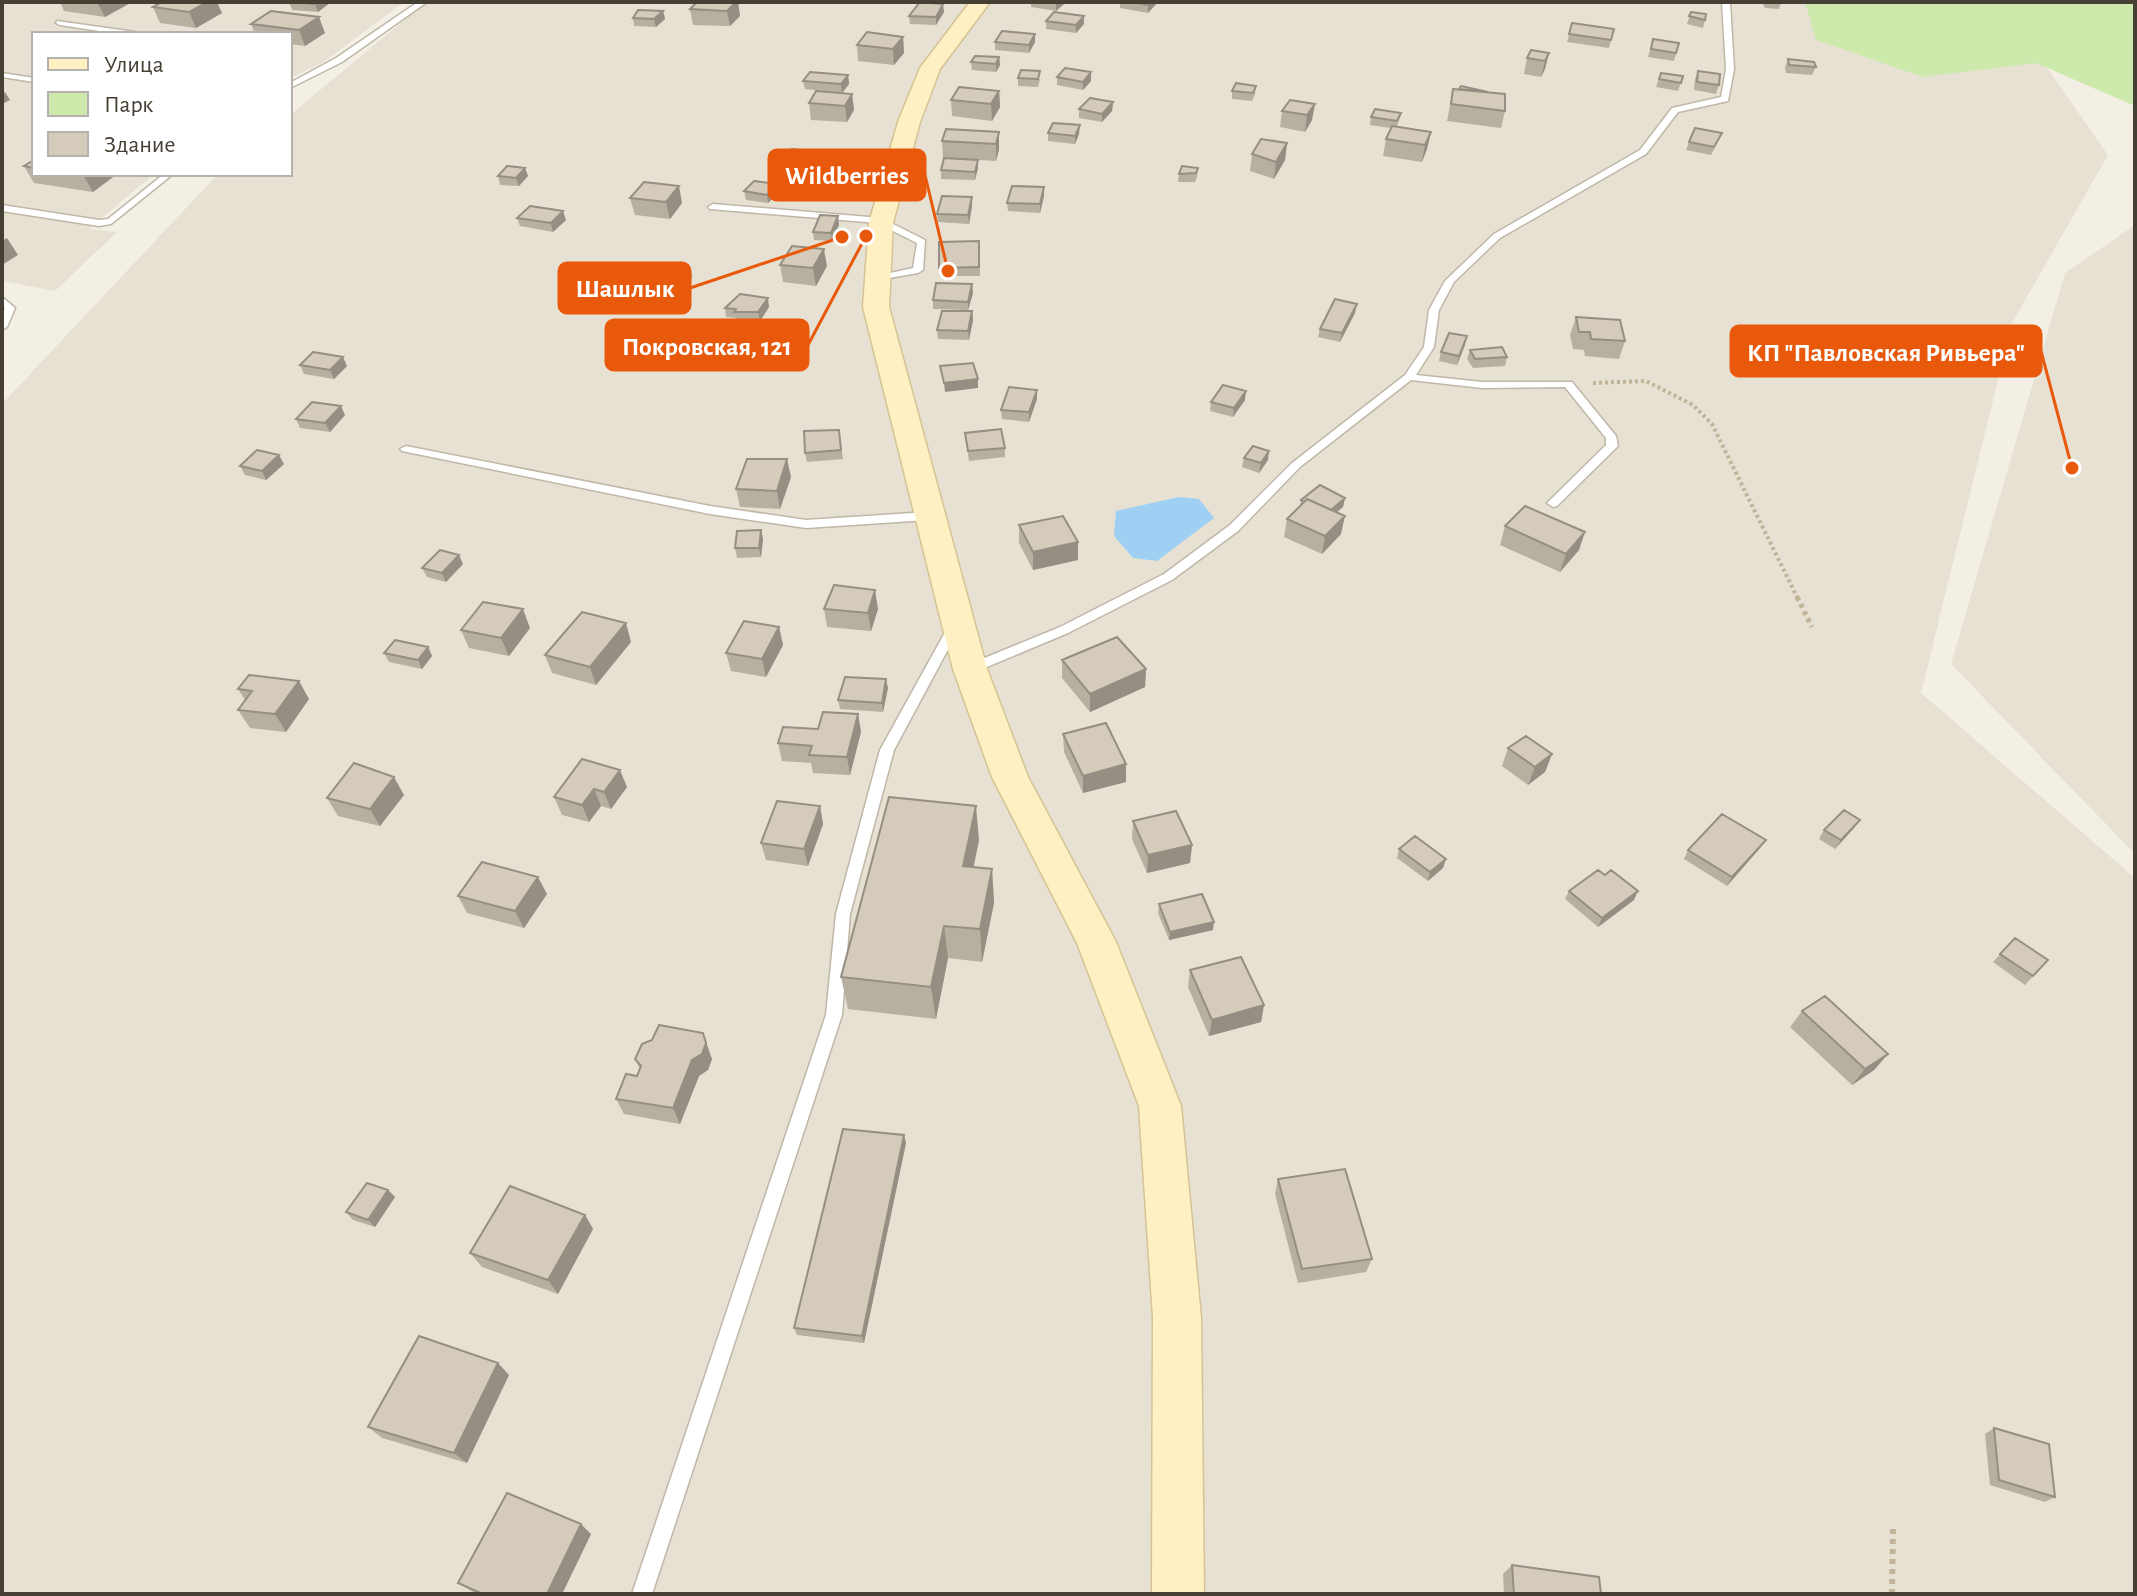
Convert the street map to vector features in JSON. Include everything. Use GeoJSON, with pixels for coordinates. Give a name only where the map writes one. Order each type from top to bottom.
{"type":"FeatureCollection","features":[{"type":"Feature","properties":{"kind":"main road"},"geometry":{"type":"LineString","coordinates":[[980,2],[930,68],[909,122],[881,222],[875,279],[883,343],[970,669],[1010,777],[1096,942],[1160,1106],[1177,1318],[1178,1594]]}},
{"type":"Feature","properties":{"kind":"lane"},"geometry":{"type":"LineString","coordinates":[[292,85],[339,60],[423,2]]}},
{"type":"Feature","properties":{"kind":"lane"},"geometry":{"type":"LineString","coordinates":[[970,669],[1064,630],[1168,577],[1234,528],[1296,465],[1409,377],[1429,347],[1434,310],[1450,281],[1497,236],[1643,152],[1675,110],[1725,99],[1730,69],[1726,2]]}},
{"type":"Feature","properties":{"kind":"lane"},"geometry":{"type":"LineString","coordinates":[[60,23],[121,32]]}},
{"type":"Feature","properties":{"kind":"lane"},"geometry":{"type":"LineString","coordinates":[[2,75],[32,80]]}},
{"type":"Feature","properties":{"kind":"lane"},"geometry":{"type":"LineString","coordinates":[[2,208],[99,223],[111,221],[167,176]]}},
{"type":"Feature","properties":{"kind":"lane"},"geometry":{"type":"LineString","coordinates":[[713,207],[881,222],[922,242],[918,270],[875,279]]}},
{"type":"Feature","properties":{"kind":"lane"},"geometry":{"type":"LineString","coordinates":[[2,300],[10,308],[2,327]]}},
{"type":"Feature","properties":{"kind":"lane"},"geometry":{"type":"LineString","coordinates":[[1409,377],[1482,385],[1568,384],[1612,438],[1612,446],[1553,503]]}},
{"type":"Feature","properties":{"kind":"lane"},"geometry":{"type":"LineString","coordinates":[[406,449],[710,510],[806,524],[928,516]]}},
{"type":"Feature","properties":{"kind":"lane"},"geometry":{"type":"LineString","coordinates":[[642,1594],[834,1015],[843,914],[887,750],[956,623]]}},
{"type":"Feature","properties":{"kind":"path"},"geometry":{"type":"LineString","coordinates":[[1568,384],[1646,381],[1693,405],[1712,424],[1812,627]]}},
{"type":"Feature","properties":{"kind":"path"},"geometry":{"type":"LineString","coordinates":[[1892,1594],[1893,1528]]}},
{"type":"Feature","properties":{"kind":"shaded area"},"geometry":{"type":"Polygon","coordinates":[[[2,2],[404,2],[322,63],[292,77],[292,32],[32,32],[32,176],[152,176],[89,229],[117,232],[55,291],[2,281],[2,2]]]}},
{"type":"Feature","properties":{"kind":"shaded area"},"geometry":{"type":"Polygon","coordinates":[[[426,2],[2001,2],[2108,155],[2012,323],[1921,693],[2135,878],[2135,1594],[2,1594],[2,404],[216,176],[292,176],[292,113],[426,2]]]}},
{"type":"Feature","properties":{"kind":"shaded area"},"geometry":{"type":"Polygon","coordinates":[[[2135,225],[2135,854],[1951,664],[2065,273],[2135,225]]]}},
{"type":"Feature","properties":{"kind":"green space"},"geometry":{"type":"Polygon","coordinates":[[[1805,2],[2135,2],[2135,106],[2036,63],[1923,77],[1816,40],[1805,2]]]}},
{"type":"Feature","properties":{"kind":"water"},"geometry":{"type":"Polygon","coordinates":[[[1179,497],[1199,499],[1214,518],[1157,561],[1133,558],[1114,536],[1116,511],[1179,497]]]}},
{"type":"Feature","properties":{"kind":"building"},"geometry":{"type":"Polygon","coordinates":[[[162,2],[207,2],[189,12],[153,7],[162,2]]]}},
{"type":"Feature","properties":{"kind":"building"},"geometry":{"type":"Polygon","coordinates":[[[697,2],[736,2],[727,11],[690,9],[697,2]]]}},
{"type":"Feature","properties":{"kind":"building"},"geometry":{"type":"Polygon","coordinates":[[[920,2],[943,4],[936,17],[909,16],[920,2]]]}},
{"type":"Feature","properties":{"kind":"building"},"geometry":{"type":"Polygon","coordinates":[[[638,10],[663,11],[654,19],[633,18],[638,10]]]}},
{"type":"Feature","properties":{"kind":"building"},"geometry":{"type":"Polygon","coordinates":[[[271,11],[319,17],[299,30],[251,24],[271,11]]]}},
{"type":"Feature","properties":{"kind":"building"},"geometry":{"type":"Polygon","coordinates":[[[1054,12],[1084,16],[1076,25],[1046,21],[1054,12]]]}},
{"type":"Feature","properties":{"kind":"building"},"geometry":{"type":"Polygon","coordinates":[[[1691,12],[1706,14],[1705,20],[1689,16],[1691,12]]]}},
{"type":"Feature","properties":{"kind":"building"},"geometry":{"type":"Polygon","coordinates":[[[1572,23],[1614,29],[1611,40],[1569,34],[1572,23]]]}},
{"type":"Feature","properties":{"kind":"building"},"geometry":{"type":"Polygon","coordinates":[[[1002,31],[1035,34],[1029,45],[995,42],[1002,31]]]}},
{"type":"Feature","properties":{"kind":"building"},"geometry":{"type":"Polygon","coordinates":[[[867,32],[903,37],[893,49],[857,45],[867,32]]]}},
{"type":"Feature","properties":{"kind":"building"},"geometry":{"type":"Polygon","coordinates":[[[1653,39],[1679,43],[1676,53],[1651,49],[1653,39]]]}},
{"type":"Feature","properties":{"kind":"building"},"geometry":{"type":"Polygon","coordinates":[[[1531,50],[1549,53],[1545,61],[1527,58],[1531,50]]]}},
{"type":"Feature","properties":{"kind":"building"},"geometry":{"type":"Polygon","coordinates":[[[975,56],[999,57],[996,64],[971,62],[975,56]]]}},
{"type":"Feature","properties":{"kind":"building"},"geometry":{"type":"Polygon","coordinates":[[[1788,59],[1814,62],[1816,67],[1789,65],[1788,59]]]}},
{"type":"Feature","properties":{"kind":"building"},"geometry":{"type":"Polygon","coordinates":[[[1065,68],[1091,72],[1083,82],[1057,77],[1065,68]]]}},
{"type":"Feature","properties":{"kind":"building"},"geometry":{"type":"Polygon","coordinates":[[[1021,70],[1040,71],[1038,79],[1018,78],[1021,70]]]}},
{"type":"Feature","properties":{"kind":"building"},"geometry":{"type":"Polygon","coordinates":[[[1698,71],[1720,74],[1719,85],[1697,82],[1698,71]]]}},
{"type":"Feature","properties":{"kind":"building"},"geometry":{"type":"Polygon","coordinates":[[[810,72],[848,75],[841,84],[803,81],[810,72]]]}},
{"type":"Feature","properties":{"kind":"building"},"geometry":{"type":"Polygon","coordinates":[[[1661,73],[1683,76],[1681,83],[1659,79],[1661,73]]]}},
{"type":"Feature","properties":{"kind":"building"},"geometry":{"type":"Polygon","coordinates":[[[1236,83],[1256,86],[1253,93],[1232,91],[1236,83]]]}},
{"type":"Feature","properties":{"kind":"building"},"geometry":{"type":"Polygon","coordinates":[[[1461,86],[1488,92],[1459,89],[1461,86]]]}},
{"type":"Feature","properties":{"kind":"building"},"geometry":{"type":"Polygon","coordinates":[[[959,87],[999,91],[991,104],[951,100],[959,87]]]}},
{"type":"Feature","properties":{"kind":"building"},"geometry":{"type":"Polygon","coordinates":[[[1453,89],[1505,94],[1505,111],[1451,104],[1453,89]]]}},
{"type":"Feature","properties":{"kind":"building"},"geometry":{"type":"Polygon","coordinates":[[[816,91],[852,94],[845,106],[809,103],[816,91]]]}},
{"type":"Feature","properties":{"kind":"building"},"geometry":{"type":"Polygon","coordinates":[[[1090,98],[1113,102],[1102,114],[1079,109],[1090,98]]]}},
{"type":"Feature","properties":{"kind":"building"},"geometry":{"type":"Polygon","coordinates":[[[1290,100],[1315,104],[1307,115],[1282,111],[1290,100]]]}},
{"type":"Feature","properties":{"kind":"building"},"geometry":{"type":"Polygon","coordinates":[[[1375,109],[1401,113],[1397,121],[1371,117],[1375,109]]]}},
{"type":"Feature","properties":{"kind":"building"},"geometry":{"type":"Polygon","coordinates":[[[1053,123],[1080,125],[1075,136],[1048,133],[1053,123]]]}},
{"type":"Feature","properties":{"kind":"building"},"geometry":{"type":"Polygon","coordinates":[[[1392,126],[1431,132],[1425,145],[1386,139],[1392,126]]]}},
{"type":"Feature","properties":{"kind":"building"},"geometry":{"type":"Polygon","coordinates":[[[1695,128],[1722,133],[1714,147],[1689,142],[1695,128]]]}},
{"type":"Feature","properties":{"kind":"building"},"geometry":{"type":"Polygon","coordinates":[[[946,129],[999,132],[996,144],[942,141],[946,129]]]}},
{"type":"Feature","properties":{"kind":"building"},"geometry":{"type":"Polygon","coordinates":[[[1261,139],[1287,143],[1276,162],[1252,154],[1261,139]]]}},
{"type":"Feature","properties":{"kind":"building"},"geometry":{"type":"Polygon","coordinates":[[[792,149],[824,153],[815,164],[784,160],[792,149]]]}},
{"type":"Feature","properties":{"kind":"building"},"geometry":{"type":"Polygon","coordinates":[[[944,158],[978,160],[975,172],[941,170],[944,158]]]}},
{"type":"Feature","properties":{"kind":"building"},"geometry":{"type":"Polygon","coordinates":[[[507,166],[525,168],[516,178],[498,176],[507,166]]]}},
{"type":"Feature","properties":{"kind":"building"},"geometry":{"type":"Polygon","coordinates":[[[1182,166],[1198,168],[1196,173],[1179,174],[1182,166]]]}},
{"type":"Feature","properties":{"kind":"building"},"geometry":{"type":"Polygon","coordinates":[[[754,181],[776,184],[767,195],[744,191],[754,181]]]}},
{"type":"Feature","properties":{"kind":"building"},"geometry":{"type":"Polygon","coordinates":[[[644,182],[679,186],[666,202],[630,198],[644,182]]]}},
{"type":"Feature","properties":{"kind":"building"},"geometry":{"type":"Polygon","coordinates":[[[1012,186],[1044,187],[1040,204],[1007,203],[1012,186]]]}},
{"type":"Feature","properties":{"kind":"building"},"geometry":{"type":"Polygon","coordinates":[[[942,196],[972,197],[968,215],[937,214],[942,196]]]}},
{"type":"Feature","properties":{"kind":"building"},"geometry":{"type":"Polygon","coordinates":[[[530,206],[563,211],[551,223],[517,218],[530,206]]]}},
{"type":"Feature","properties":{"kind":"building"},"geometry":{"type":"Polygon","coordinates":[[[820,215],[838,216],[831,233],[813,232],[820,215]]]}},
{"type":"Feature","properties":{"kind":"building"},"geometry":{"type":"Polygon","coordinates":[[[979,241],[979,267],[939,268],[939,242],[979,241]]]}},
{"type":"Feature","properties":{"kind":"building"},"geometry":{"type":"Polygon","coordinates":[[[792,246],[824,249],[813,268],[780,265],[792,246]]]}},
{"type":"Feature","properties":{"kind":"building"},"geometry":{"type":"Polygon","coordinates":[[[936,283],[972,284],[968,302],[933,300],[936,283]]]}},
{"type":"Feature","properties":{"kind":"building"},"geometry":{"type":"Polygon","coordinates":[[[740,294],[768,298],[758,312],[734,312],[736,309],[725,308],[740,294]]]}},
{"type":"Feature","properties":{"kind":"building"},"geometry":{"type":"Polygon","coordinates":[[[1335,299],[1357,304],[1342,333],[1320,329],[1335,299]]]}},
{"type":"Feature","properties":{"kind":"building"},"geometry":{"type":"Polygon","coordinates":[[[942,311],[972,311],[968,331],[937,330],[942,311]]]}},
{"type":"Feature","properties":{"kind":"building"},"geometry":{"type":"Polygon","coordinates":[[[1576,317],[1620,320],[1625,341],[1591,339],[1590,332],[1579,332],[1576,317]]]}},
{"type":"Feature","properties":{"kind":"building"},"geometry":{"type":"Polygon","coordinates":[[[1449,333],[1467,336],[1459,356],[1441,352],[1449,333]]]}},
{"type":"Feature","properties":{"kind":"building"},"geometry":{"type":"Polygon","coordinates":[[[1502,347],[1507,357],[1475,359],[1470,350],[1502,347]]]}},
{"type":"Feature","properties":{"kind":"building"},"geometry":{"type":"Polygon","coordinates":[[[313,352],[343,357],[330,370],[300,365],[313,352]]]}},
{"type":"Feature","properties":{"kind":"building"},"geometry":{"type":"Polygon","coordinates":[[[973,363],[978,379],[944,383],[940,366],[973,363]]]}},
{"type":"Feature","properties":{"kind":"building"},"geometry":{"type":"Polygon","coordinates":[[[1223,385],[1246,391],[1234,408],[1211,402],[1223,385]]]}},
{"type":"Feature","properties":{"kind":"building"},"geometry":{"type":"Polygon","coordinates":[[[1009,387],[1037,390],[1029,412],[1001,410],[1009,387]]]}},
{"type":"Feature","properties":{"kind":"building"},"geometry":{"type":"Polygon","coordinates":[[[312,402],[341,406],[325,423],[296,419],[312,402]]]}},
{"type":"Feature","properties":{"kind":"building"},"geometry":{"type":"Polygon","coordinates":[[[1001,429],[1005,448],[968,451],[965,433],[1001,429]]]}},
{"type":"Feature","properties":{"kind":"building"},"geometry":{"type":"Polygon","coordinates":[[[839,430],[841,450],[805,453],[804,431],[839,430]]]}},
{"type":"Feature","properties":{"kind":"building"},"geometry":{"type":"Polygon","coordinates":[[[1253,446],[1269,451],[1261,463],[1244,458],[1253,446]]]}},
{"type":"Feature","properties":{"kind":"building"},"geometry":{"type":"Polygon","coordinates":[[[257,450],[279,455],[262,471],[240,466],[257,450]]]}},
{"type":"Feature","properties":{"kind":"building"},"geometry":{"type":"Polygon","coordinates":[[[747,459],[787,459],[777,491],[736,489],[747,459]]]}},
{"type":"Feature","properties":{"kind":"building"},"geometry":{"type":"Polygon","coordinates":[[[1320,485],[1345,498],[1331,510],[1307,499],[1304,502],[1301,500],[1320,485]]]}},
{"type":"Feature","properties":{"kind":"building"},"geometry":{"type":"Polygon","coordinates":[[[1307,499],[1345,516],[1325,536],[1287,519],[1307,499]]]}},
{"type":"Feature","properties":{"kind":"building"},"geometry":{"type":"Polygon","coordinates":[[[1525,506],[1585,532],[1566,554],[1505,526],[1525,506]]]}},
{"type":"Feature","properties":{"kind":"building"},"geometry":{"type":"Polygon","coordinates":[[[1063,516],[1078,542],[1033,552],[1019,525],[1063,516]]]}},
{"type":"Feature","properties":{"kind":"building"},"geometry":{"type":"Polygon","coordinates":[[[761,530],[759,548],[735,548],[737,531],[761,530]]]}},
{"type":"Feature","properties":{"kind":"building"},"geometry":{"type":"Polygon","coordinates":[[[440,550],[459,555],[442,573],[422,568],[440,550]]]}},
{"type":"Feature","properties":{"kind":"building"},"geometry":{"type":"Polygon","coordinates":[[[834,585],[875,590],[868,613],[824,609],[834,585]]]}},
{"type":"Feature","properties":{"kind":"building"},"geometry":{"type":"Polygon","coordinates":[[[483,602],[523,609],[501,638],[461,630],[483,602]]]}},
{"type":"Feature","properties":{"kind":"building"},"geometry":{"type":"Polygon","coordinates":[[[582,612],[626,623],[590,667],[545,655],[582,612]]]}},
{"type":"Feature","properties":{"kind":"building"},"geometry":{"type":"Polygon","coordinates":[[[744,621],[779,627],[762,659],[726,653],[744,621]]]}},
{"type":"Feature","properties":{"kind":"building"},"geometry":{"type":"Polygon","coordinates":[[[1117,637],[1146,669],[1090,694],[1062,660],[1117,637]]]}},
{"type":"Feature","properties":{"kind":"building"},"geometry":{"type":"Polygon","coordinates":[[[395,640],[428,647],[418,660],[384,653],[395,640]]]}},
{"type":"Feature","properties":{"kind":"building"},"geometry":{"type":"Polygon","coordinates":[[[249,675],[299,681],[275,714],[238,710],[252,691],[238,689],[249,675]]]}},
{"type":"Feature","properties":{"kind":"building"},"geometry":{"type":"Polygon","coordinates":[[[845,677],[886,679],[882,703],[838,700],[845,677]]]}},
{"type":"Feature","properties":{"kind":"building"},"geometry":{"type":"Polygon","coordinates":[[[823,712],[858,714],[847,757],[809,755],[812,746],[778,743],[783,727],[818,729],[823,712]]]}},
{"type":"Feature","properties":{"kind":"building"},"geometry":{"type":"Polygon","coordinates":[[[1106,723],[1126,764],[1083,776],[1063,734],[1106,723]]]}},
{"type":"Feature","properties":{"kind":"building"},"geometry":{"type":"Polygon","coordinates":[[[1526,736],[1552,754],[1535,767],[1508,748],[1526,736]]]}},
{"type":"Feature","properties":{"kind":"building"},"geometry":{"type":"Polygon","coordinates":[[[582,759],[620,770],[604,792],[594,789],[582,805],[554,797],[582,759]]]}},
{"type":"Feature","properties":{"kind":"building"},"geometry":{"type":"Polygon","coordinates":[[[354,763],[394,777],[370,809],[327,798],[354,763]]]}},
{"type":"Feature","properties":{"kind":"building"},"geometry":{"type":"Polygon","coordinates":[[[889,797],[976,806],[963,866],[992,869],[980,929],[944,926],[931,987],[841,977],[889,797]]]}},
{"type":"Feature","properties":{"kind":"building"},"geometry":{"type":"Polygon","coordinates":[[[777,801],[820,806],[804,849],[761,843],[777,801]]]}},
{"type":"Feature","properties":{"kind":"building"},"geometry":{"type":"Polygon","coordinates":[[[1844,810],[1860,820],[1841,840],[1824,830],[1844,810]]]}},
{"type":"Feature","properties":{"kind":"building"},"geometry":{"type":"Polygon","coordinates":[[[1176,811],[1192,845],[1148,855],[1133,821],[1176,811]]]}},
{"type":"Feature","properties":{"kind":"building"},"geometry":{"type":"Polygon","coordinates":[[[1722,814],[1766,840],[1732,877],[1688,850],[1722,814]]]}},
{"type":"Feature","properties":{"kind":"building"},"geometry":{"type":"Polygon","coordinates":[[[1415,836],[1446,859],[1430,872],[1399,849],[1415,836]]]}},
{"type":"Feature","properties":{"kind":"building"},"geometry":{"type":"Polygon","coordinates":[[[482,862],[538,877],[515,911],[458,896],[482,862]]]}},
{"type":"Feature","properties":{"kind":"building"},"geometry":{"type":"Polygon","coordinates":[[[1598,870],[1605,875],[1611,870],[1638,891],[1602,918],[1569,891],[1598,870]]]}},
{"type":"Feature","properties":{"kind":"building"},"geometry":{"type":"Polygon","coordinates":[[[1202,894],[1214,922],[1170,932],[1159,904],[1202,894]]]}},
{"type":"Feature","properties":{"kind":"building"},"geometry":{"type":"Polygon","coordinates":[[[2015,938],[2048,960],[2033,976],[2000,954],[2015,938]]]}},
{"type":"Feature","properties":{"kind":"building"},"geometry":{"type":"Polygon","coordinates":[[[1241,957],[1264,1005],[1212,1020],[1190,970],[1241,957]]]}},
{"type":"Feature","properties":{"kind":"building"},"geometry":{"type":"Polygon","coordinates":[[[1825,996],[1888,1054],[1865,1069],[1802,1011],[1825,996]]]}},
{"type":"Feature","properties":{"kind":"building"},"geometry":{"type":"Polygon","coordinates":[[[659,1025],[703,1033],[706,1043],[702,1054],[692,1060],[673,1108],[616,1099],[626,1074],[637,1076],[641,1066],[635,1059],[642,1044],[652,1040],[659,1025]]]}},
{"type":"Feature","properties":{"kind":"building"},"geometry":{"type":"Polygon","coordinates":[[[843,1129],[904,1135],[862,1336],[794,1328],[843,1129]]]}},
{"type":"Feature","properties":{"kind":"building"},"geometry":{"type":"Polygon","coordinates":[[[1345,1169],[1372,1259],[1302,1269],[1278,1179],[1345,1169]]]}},
{"type":"Feature","properties":{"kind":"building"},"geometry":{"type":"Polygon","coordinates":[[[367,1183],[388,1190],[368,1220],[346,1212],[367,1183]]]}},
{"type":"Feature","properties":{"kind":"building"},"geometry":{"type":"Polygon","coordinates":[[[510,1186],[585,1215],[548,1280],[470,1253],[510,1186]]]}},
{"type":"Feature","properties":{"kind":"building"},"geometry":{"type":"Polygon","coordinates":[[[419,1336],[498,1363],[454,1453],[368,1427],[419,1336]]]}},
{"type":"Feature","properties":{"kind":"building"},"geometry":{"type":"Polygon","coordinates":[[[1994,1428],[2049,1444],[2055,1497],[1999,1480],[1994,1428]]]}},
{"type":"Feature","properties":{"kind":"building"},"geometry":{"type":"Polygon","coordinates":[[[507,1493],[581,1524],[547,1594],[483,1594],[458,1583],[507,1493]]]}},
{"type":"Feature","properties":{"kind":"building"},"geometry":{"type":"Polygon","coordinates":[[[1512,1565],[1599,1577],[1601,1594],[1514,1594],[1512,1565]]]}},
{"type":"Feature","properties":{"kind":"place","name":"Покровская, 121"},"geometry":{"type":"Point","coordinates":[866,236]}},
{"type":"Feature","properties":{"kind":"place","name":"Шашлык"},"geometry":{"type":"Point","coordinates":[842,237]}},
{"type":"Feature","properties":{"kind":"place","name":"Wildberries"},"geometry":{"type":"Point","coordinates":[948,271]}},
{"type":"Feature","properties":{"kind":"place","name":"КП \"Павловская Ривьера\""},"geometry":{"type":"Point","coordinates":[2072,468]}}]}
